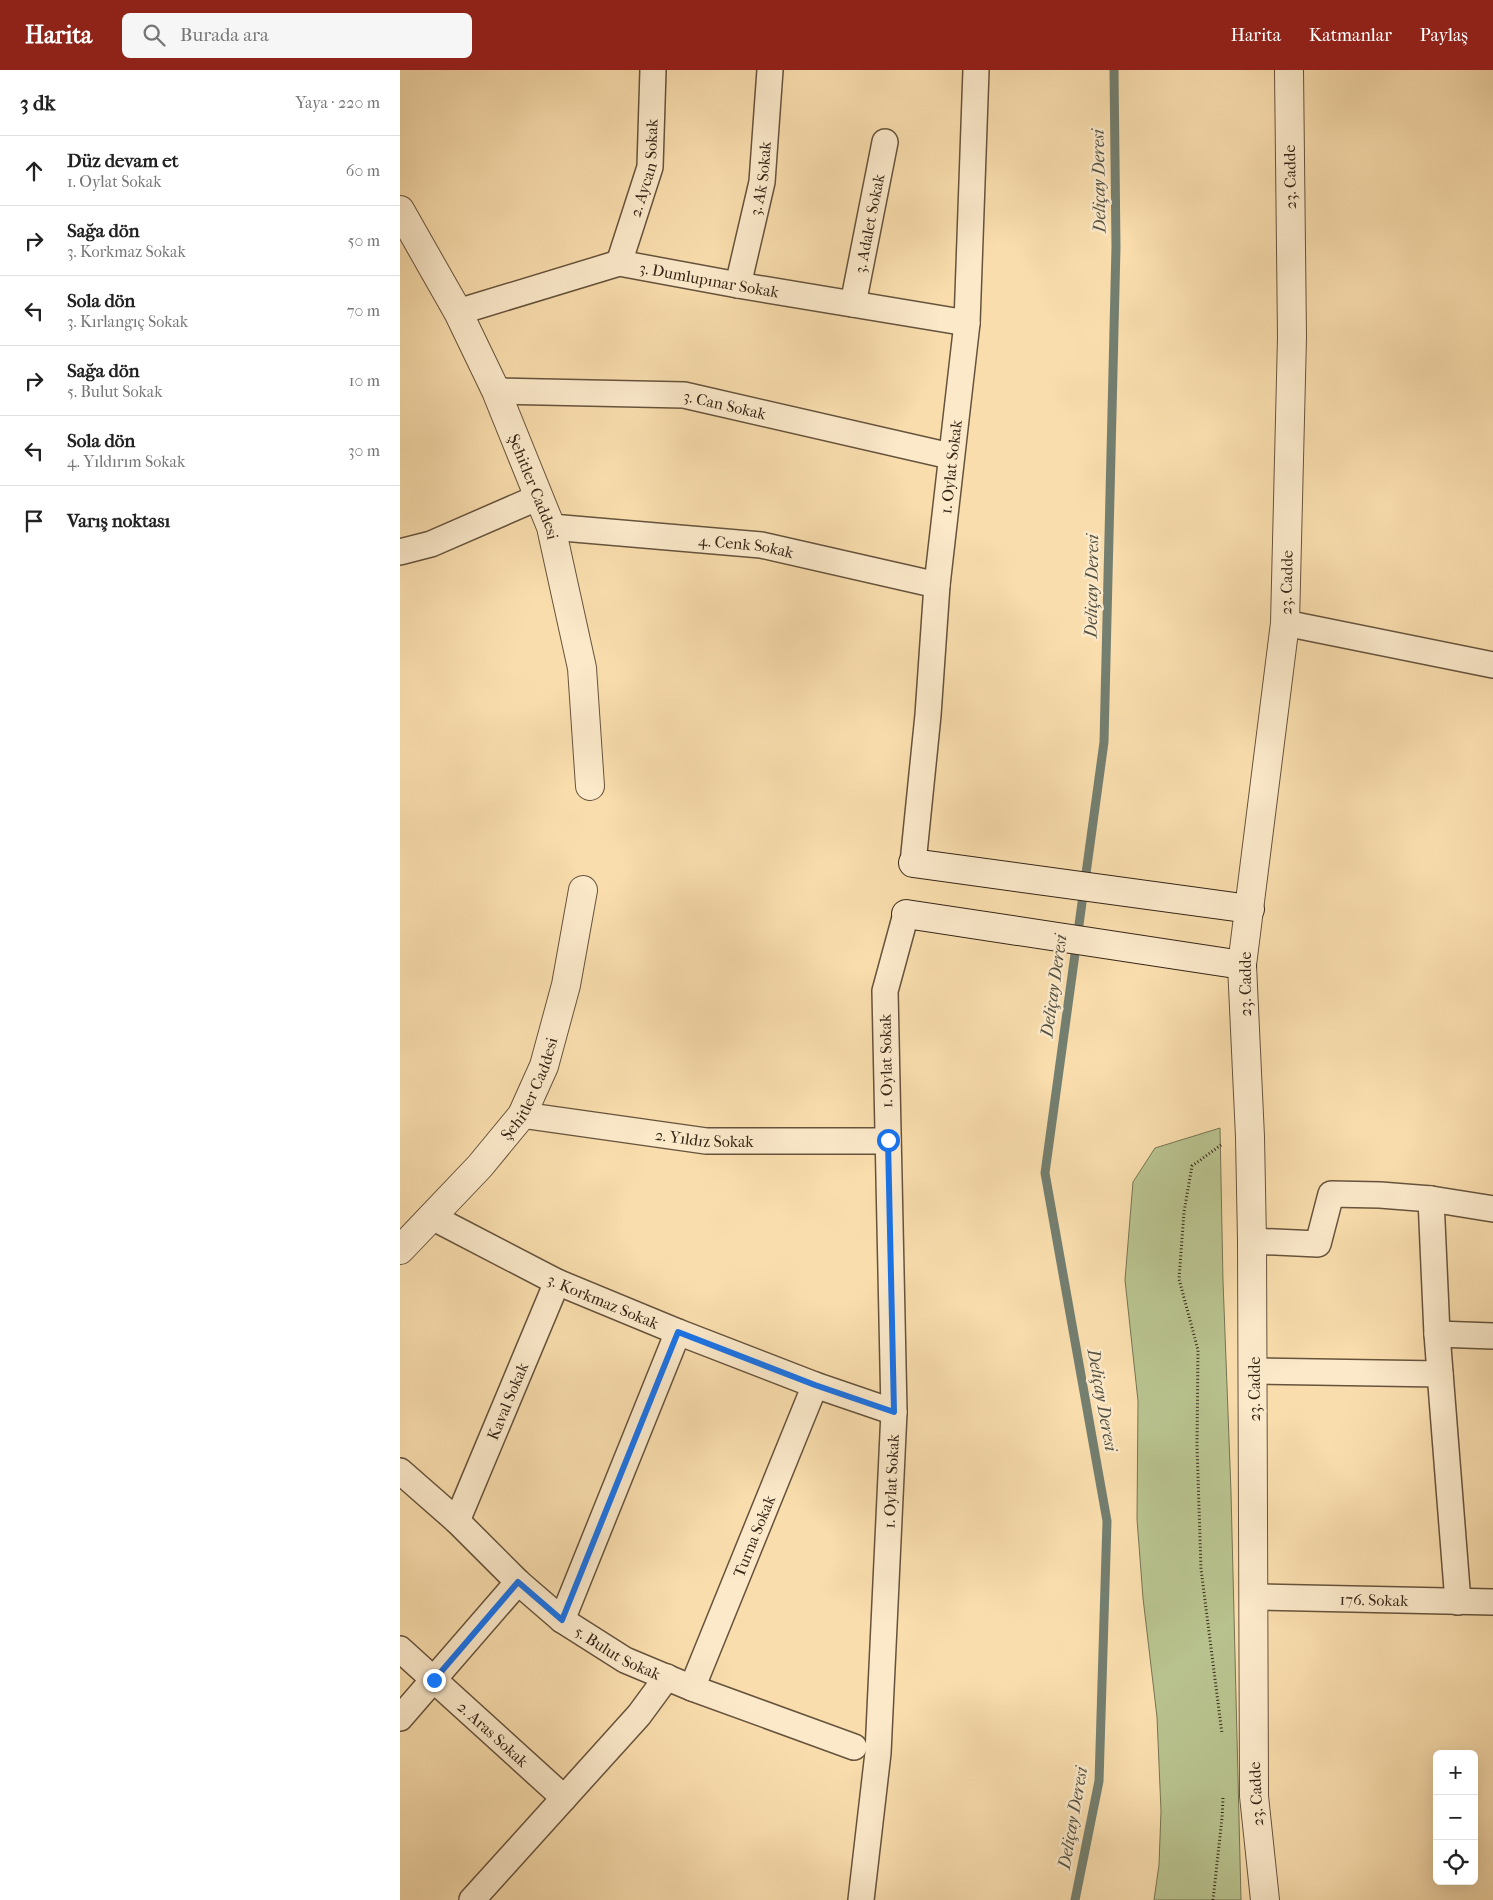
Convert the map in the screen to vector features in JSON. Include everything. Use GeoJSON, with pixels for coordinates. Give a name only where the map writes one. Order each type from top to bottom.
{"type":"FeatureCollection","features":[{"type":"Feature","properties":{"kind":"street","name":"2. Aycan Sokak"},"geometry":{"type":"LineString","coordinates":[[618,263],[650,167],[654,70]]}},
{"type":"Feature","properties":{"kind":"street","name":"3. Ak Sokak"},"geometry":{"type":"LineString","coordinates":[[738,285],[762,182],[770,70]]}},
{"type":"Feature","properties":{"kind":"street","name":"1. Oylat Sokak"},"geometry":{"type":"LineString","coordinates":[[913,863],[928,715],[937,585],[966,323],[976,70]]}},
{"type":"Feature","properties":{"kind":"street","name":"23. Cadde"},"geometry":{"type":"LineString","coordinates":[[1265,1900],[1254,1796],[1254,1371],[1250,1137],[1242,965],[1285,623],[1292,337],[1289,70]]}},
{"type":"Feature","properties":{"kind":"street","name":"3. Adalet Sokak"},"geometry":{"type":"LineString","coordinates":[[853,304],[885,142]]}},
{"type":"Feature","properties":{"kind":"street","name":"Şehitler Caddesi"},"geometry":{"type":"LineString","coordinates":[[400,210],[458,312],[496,391],[551,527],[582,668],[590,786]]}},
{"type":"Feature","properties":{"kind":"street","name":"3. Dumlupınar Sokak"},"geometry":{"type":"LineString","coordinates":[[458,312],[618,263],[966,323]]}},
{"type":"Feature","properties":{"kind":"street","name":"3. Can Sokak"},"geometry":{"type":"LineString","coordinates":[[496,391],[684,395],[950,456]]}},
{"type":"Feature","properties":{"kind":"street"},"geometry":{"type":"LineString","coordinates":[[400,552],[431,544],[539,497]]}},
{"type":"Feature","properties":{"kind":"street","name":"4. Cenk Sokak"},"geometry":{"type":"LineString","coordinates":[[551,527],[762,546],[937,585]]}},
{"type":"Feature","properties":{"kind":"street"},"geometry":{"type":"LineString","coordinates":[[1285,623],[1493,665]]}},
{"type":"Feature","properties":{"kind":"street"},"geometry":{"type":"LineString","coordinates":[[913,863],[1250,910]]}},
{"type":"Feature","properties":{"kind":"street","name":"Şehitler Caddesi"},"geometry":{"type":"LineString","coordinates":[[400,1250],[480,1166],[522,1115],[544,1066],[566,985],[583,890]]}},
{"type":"Feature","properties":{"kind":"street","name":"1. Oylat Sokak"},"geometry":{"type":"LineString","coordinates":[[861,1900],[878,1753],[894,1412],[885,991],[906,914]]}},
{"type":"Feature","properties":{"kind":"street"},"geometry":{"type":"LineString","coordinates":[[906,914],[1242,965]]}},
{"type":"Feature","properties":{"kind":"street","name":"2. Yıldız Sokak"},"geometry":{"type":"LineString","coordinates":[[522,1115],[706,1141],[888,1140]]}},
{"type":"Feature","properties":{"kind":"street"},"geometry":{"type":"LineString","coordinates":[[1252,1241],[1318,1244],[1331,1194],[1380,1194],[1431,1199],[1493,1209]]}},
{"type":"Feature","properties":{"kind":"street"},"geometry":{"type":"LineString","coordinates":[[1431,1199],[1437,1334],[1458,1602]]}},
{"type":"Feature","properties":{"kind":"street","name":"3. Korkmaz Sokak"},"geometry":{"type":"LineString","coordinates":[[432,1217],[557,1282],[678,1332],[815,1385],[894,1412]]}},
{"type":"Feature","properties":{"kind":"street","name":"Kaval Sokak"},"geometry":{"type":"LineString","coordinates":[[457,1521],[557,1282]]}},
{"type":"Feature","properties":{"kind":"street"},"geometry":{"type":"LineString","coordinates":[[562,1620],[678,1332]]}},
{"type":"Feature","properties":{"kind":"street"},"geometry":{"type":"LineString","coordinates":[[1437,1334],[1493,1336]]}},
{"type":"Feature","properties":{"kind":"street"},"geometry":{"type":"LineString","coordinates":[[1254,1371],[1440,1374]]}},
{"type":"Feature","properties":{"kind":"street","name":"Turna Sokak"},"geometry":{"type":"LineString","coordinates":[[692,1688],[815,1385]]}},
{"type":"Feature","properties":{"kind":"street","name":"5. Bulut Sokak"},"geometry":{"type":"LineString","coordinates":[[400,1471],[457,1521],[518,1582],[562,1620],[625,1660],[692,1688],[854,1747]]}},
{"type":"Feature","properties":{"kind":"street"},"geometry":{"type":"LineString","coordinates":[[400,1718],[518,1582]]}},
{"type":"Feature","properties":{"kind":"street","name":"176. Sokak"},"geometry":{"type":"LineString","coordinates":[[1255,1597],[1493,1602]]}},
{"type":"Feature","properties":{"kind":"street","name":"2. Aras Sokak"},"geometry":{"type":"LineString","coordinates":[[400,1649],[564,1798]]}},
{"type":"Feature","properties":{"kind":"street"},"geometry":{"type":"LineString","coordinates":[[472,1900],[639,1715],[666,1677]]}},
{"type":"Feature","properties":{"kind":"path"},"geometry":{"type":"LineString","coordinates":[[1223,1738],[1201,1569],[1197,1446],[1198,1350],[1179,1279],[1184,1212],[1192,1166],[1219,1145],[1250,1137]]}},
{"type":"Feature","properties":{"kind":"path"},"geometry":{"type":"LineString","coordinates":[[1213,1900],[1223,1791]]}},
{"type":"Feature","properties":{"kind":"green space"},"geometry":{"type":"Polygon","coordinates":[[[1220,1128],[1241,1900],[1154,1900],[1159,1865],[1161,1811],[1157,1717],[1143,1598],[1137,1519],[1138,1401],[1125,1280],[1133,1182],[1155,1148],[1220,1128]]]}},
{"type":"Feature","properties":{"kind":"waterway","name":"Deliçay Deresi"},"geometry":{"type":"LineString","coordinates":[[1075,1900],[1099,1781],[1107,1521],[1045,1173],[1104,742],[1116,247],[1114,70]]}},
{"type":"Feature","properties":{"kind":"route"},"geometry":{"type":"LineString","coordinates":[[434,1680],[518,1582],[562,1620],[678,1332],[815,1385],[894,1412],[888,1140]]}}]}
